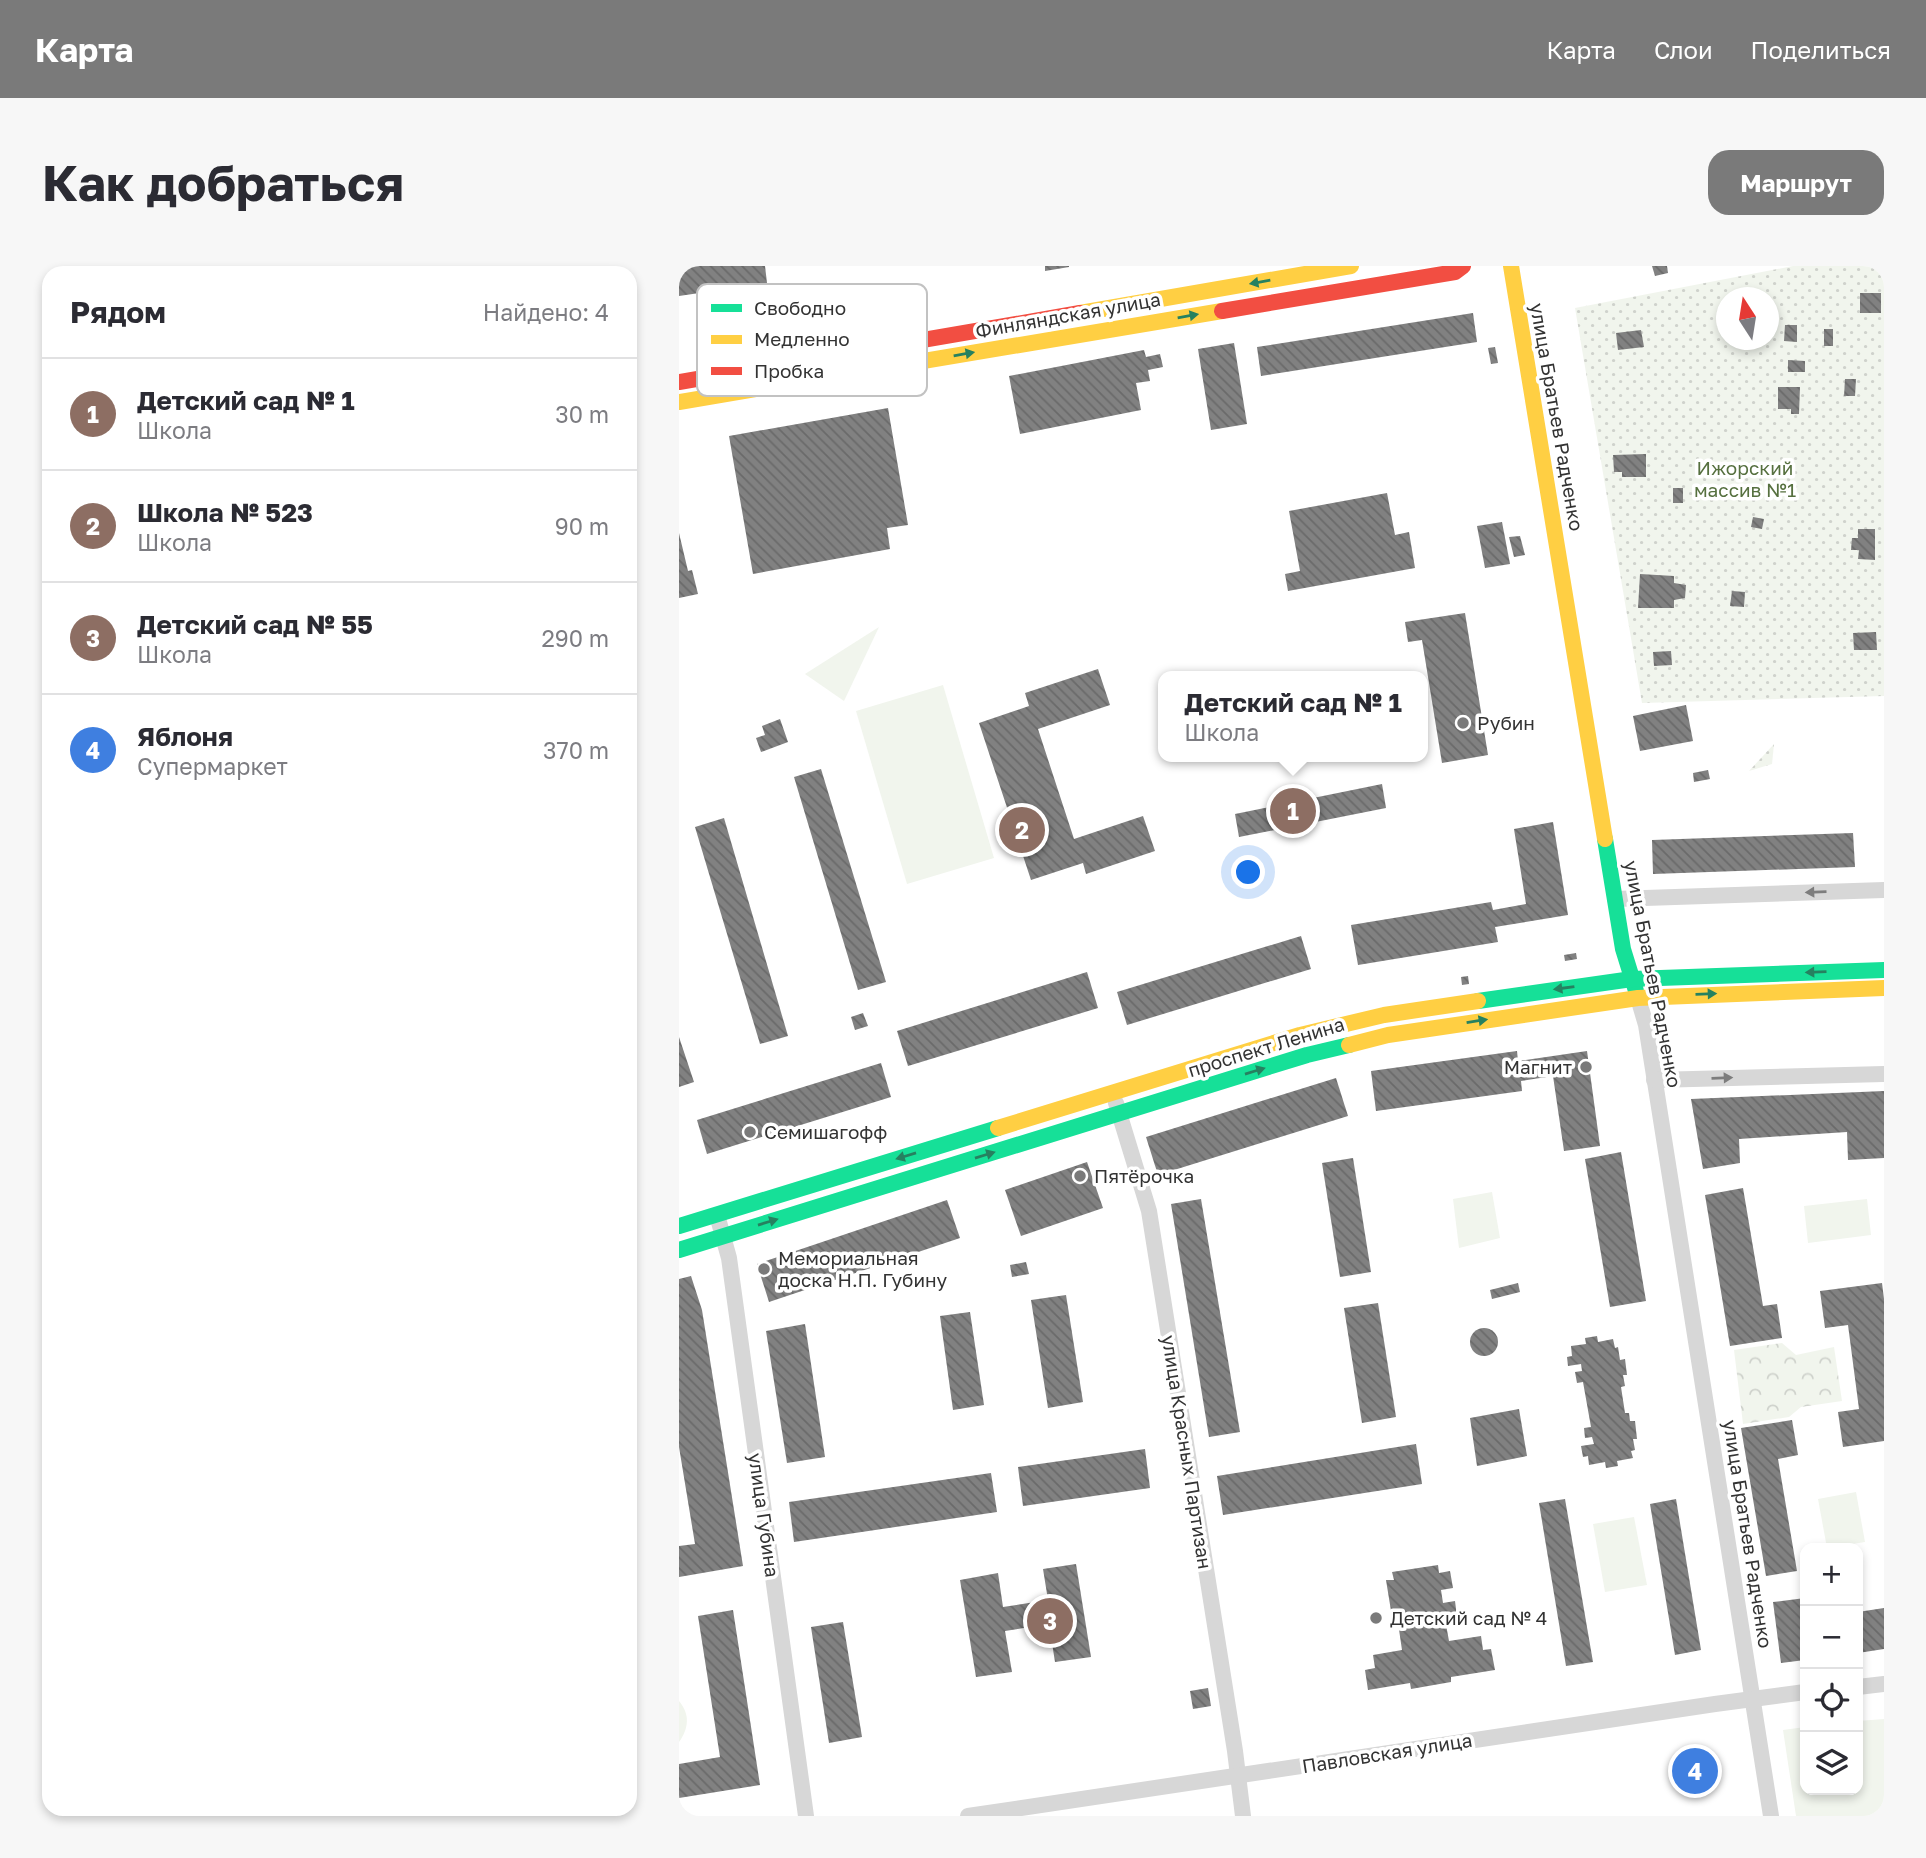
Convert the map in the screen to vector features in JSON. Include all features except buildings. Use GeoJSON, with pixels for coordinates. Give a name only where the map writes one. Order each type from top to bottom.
{"type":"FeatureCollection","features":[{"type":"Feature","properties":{"kind":"main road","name":"Финляндская улица"},"geometry":{"type":"LineString","coordinates":[[927,339],[1351,266]]}},
{"type":"Feature","properties":{"kind":"main road","name":"Финляндская улица"},"geometry":{"type":"LineString","coordinates":[[927,360],[1455,272],[1463,266]]}},
{"type":"Feature","properties":{"kind":"main road","name":"улица Братьев Радченко"},"geometry":{"type":"LineString","coordinates":[[1511,266],[1623,949],[1638,998]]}},
{"type":"Feature","properties":{"kind":"main road","name":"Финляндская улица"},"geometry":{"type":"LineString","coordinates":[[679,382],[697,379]]}},
{"type":"Feature","properties":{"kind":"main road","name":"Финляндская улица"},"geometry":{"type":"LineString","coordinates":[[679,402],[715,396]]}},
{"type":"Feature","properties":{"kind":"main road","name":"проспект Ленина"},"geometry":{"type":"LineString","coordinates":[[679,1226],[1300,1035],[1350,1022],[1427,1008],[1632,979],[1884,970]]}},
{"type":"Feature","properties":{"kind":"main road","name":"проспект Ленина"},"geometry":{"type":"LineString","coordinates":[[679,1250],[1307,1055],[1388,1035],[1638,998],[1884,988]]}},
{"type":"Feature","properties":{"kind":"street"},"geometry":{"type":"LineString","coordinates":[[1615,899],[1884,890]]}},
{"type":"Feature","properties":{"kind":"street","name":"улица Братьев Радченко"},"geometry":{"type":"LineString","coordinates":[[1638,998],[1646,1025],[1771,1816]]}},
{"type":"Feature","properties":{"kind":"street"},"geometry":{"type":"LineString","coordinates":[[1654,1080],[1884,1073]]}},
{"type":"Feature","properties":{"kind":"street","name":"улица Красных Партизан"},"geometry":{"type":"LineString","coordinates":[[1113,1093],[1149,1211],[1243,1816]]}},
{"type":"Feature","properties":{"kind":"street","name":"улица Губина"},"geometry":{"type":"LineString","coordinates":[[717,1215],[729,1258],[806,1816]]}},
{"type":"Feature","properties":{"kind":"street"},"geometry":{"type":"LineString","coordinates":[[1863,1686],[1884,1684]]}},
{"type":"Feature","properties":{"kind":"street","name":"Павловская улица"},"geometry":{"type":"LineString","coordinates":[[968,1816],[1800,1693]]}},
{"type":"Feature","properties":{"kind":"green space","name":"Ижорский массив №1"},"geometry":{"type":"Polygon","coordinates":[[[1793,266],[1884,266],[1884,696],[1642,703],[1575,308],[1793,266]]]}},
{"type":"Feature","properties":{"kind":"green space"},"geometry":{"type":"Polygon","coordinates":[[[879,627],[844,701],[805,674],[879,627]]]}},
{"type":"Feature","properties":{"kind":"green space"},"geometry":{"type":"Polygon","coordinates":[[[943,685],[994,858],[907,884],[856,711],[943,685]]]}},
{"type":"Feature","properties":{"kind":"green space"},"geometry":{"type":"Polygon","coordinates":[[[1774,744],[1772,764],[1749,771],[1774,744]]]}},
{"type":"Feature","properties":{"kind":"green space"},"geometry":{"type":"Polygon","coordinates":[[[1492,1192],[1500,1238],[1459,1248],[1453,1199],[1492,1192]]]}},
{"type":"Feature","properties":{"kind":"green space"},"geometry":{"type":"Polygon","coordinates":[[[1867,1199],[1871,1235],[1808,1243],[1804,1206],[1867,1199]]]}},
{"type":"Feature","properties":{"kind":"green space"},"geometry":{"type":"Polygon","coordinates":[[[1782,1343],[1796,1355],[1834,1347],[1842,1401],[1801,1407],[1789,1417],[1743,1424],[1734,1350],[1782,1343]]]}},
{"type":"Feature","properties":{"kind":"green space"},"geometry":{"type":"Polygon","coordinates":[[[1856,1492],[1865,1542],[1826,1543],[1818,1499],[1856,1492]]]}},
{"type":"Feature","properties":{"kind":"green space"},"geometry":{"type":"Polygon","coordinates":[[[1634,1517],[1647,1585],[1605,1592],[1593,1524],[1634,1517]]]}},
{"type":"Feature","properties":{"kind":"green space"},"geometry":{"type":"Polygon","coordinates":[[[679,1701],[687,1721],[679,1742],[679,1701]]]}},
{"type":"Feature","properties":{"kind":"green space"},"geometry":{"type":"Polygon","coordinates":[[[1884,1719],[1884,1816],[1796,1816],[1783,1730],[1800,1728],[1800,1795],[1863,1795],[1863,1721],[1884,1719]]]}},
{"type":"Feature","properties":{"kind":"traffic: fast"},"geometry":{"type":"LineString","coordinates":[[1605,839],[1623,949],[1636,991]]}},
{"type":"Feature","properties":{"kind":"traffic: fast"},"geometry":{"type":"LineString","coordinates":[[1478,1001],[1632,979],[1884,970]]}},
{"type":"Feature","properties":{"kind":"traffic: fast"},"geometry":{"type":"LineString","coordinates":[[679,1250],[1307,1055],[1349,1045]]}},
{"type":"Feature","properties":{"kind":"traffic: fast"},"geometry":{"type":"LineString","coordinates":[[679,1226],[998,1128]]}},
{"type":"Feature","properties":{"kind":"traffic: slow"},"geometry":{"type":"LineString","coordinates":[[1080,313],[1351,266]]}},
{"type":"Feature","properties":{"kind":"traffic: slow"},"geometry":{"type":"LineString","coordinates":[[1511,266],[1605,839]]}},
{"type":"Feature","properties":{"kind":"traffic: slow"},"geometry":{"type":"LineString","coordinates":[[927,360],[1222,311]]}},
{"type":"Feature","properties":{"kind":"traffic: slow"},"geometry":{"type":"LineString","coordinates":[[679,402],[715,396]]}},
{"type":"Feature","properties":{"kind":"traffic: slow"},"geometry":{"type":"LineString","coordinates":[[1349,1045],[1388,1035],[1638,998],[1884,988]]}},
{"type":"Feature","properties":{"kind":"traffic: slow"},"geometry":{"type":"LineString","coordinates":[[998,1128],[1300,1035],[1384,1015],[1478,1001]]}},
{"type":"Feature","properties":{"kind":"traffic: jam"},"geometry":{"type":"LineString","coordinates":[[1222,311],[1455,272],[1463,266]]}},
{"type":"Feature","properties":{"kind":"traffic: jam"},"geometry":{"type":"LineString","coordinates":[[927,339],[1080,313]]}},
{"type":"Feature","properties":{"kind":"traffic: jam"},"geometry":{"type":"LineString","coordinates":[[679,382],[697,379]]}},
{"type":"Feature","properties":{"kind":"place","name":"Рубин"},"geometry":{"type":"Point","coordinates":[1463,723]}},
{"type":"Feature","properties":{"kind":"place","name":"Детский сад № 1"},"geometry":{"type":"Point","coordinates":[1293,811]}},
{"type":"Feature","properties":{"kind":"place","name":"Школа № 523"},"geometry":{"type":"Point","coordinates":[1022,830]}},
{"type":"Feature","properties":{"kind":"place","name":"Магнит"},"geometry":{"type":"Point","coordinates":[1586,1067]}},
{"type":"Feature","properties":{"kind":"place","name":"Семишагофф"},"geometry":{"type":"Point","coordinates":[750,1132]}},
{"type":"Feature","properties":{"kind":"place","name":"Пятёрочка"},"geometry":{"type":"Point","coordinates":[1080,1176]}},
{"type":"Feature","properties":{"kind":"place","name":"Мемориальная доска Н.П. Губину"},"geometry":{"type":"Point","coordinates":[764,1269]}},
{"type":"Feature","properties":{"kind":"place","name":"Детский сад № 4"},"geometry":{"type":"Point","coordinates":[1376,1618]}},
{"type":"Feature","properties":{"kind":"place","name":"Детский сад № 55"},"geometry":{"type":"Point","coordinates":[1050,1621]}},
{"type":"Feature","properties":{"kind":"place","name":"Яблоня"},"geometry":{"type":"Point","coordinates":[1695,1771]}}]}
